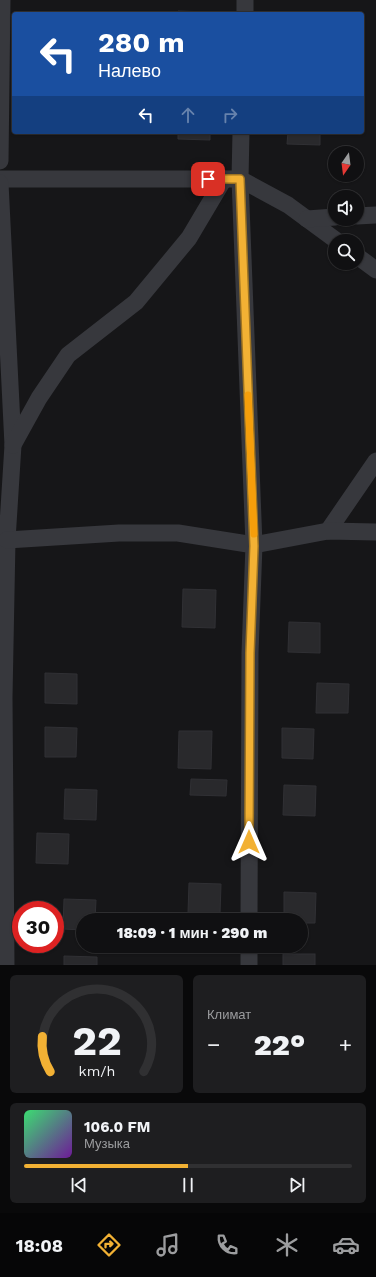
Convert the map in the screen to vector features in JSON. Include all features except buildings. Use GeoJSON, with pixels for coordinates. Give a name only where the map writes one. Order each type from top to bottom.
{"type":"FeatureCollection","features":[{"type":"Feature","properties":{"kind":"street"},"geometry":{"type":"LineString","coordinates":[[0,161],[2,0]]}},
{"type":"Feature","properties":{"kind":"street"},"geometry":{"type":"LineString","coordinates":[[245,0],[245,12]]}},
{"type":"Feature","properties":{"kind":"street"},"geometry":{"type":"LineString","coordinates":[[241,134],[232,179],[254,546],[250,653],[249,913]]}},
{"type":"Feature","properties":{"kind":"street"},"geometry":{"type":"LineString","coordinates":[[0,179],[232,179],[288,205],[328,234]]}},
{"type":"Feature","properties":{"kind":"street"},"geometry":{"type":"LineString","coordinates":[[13,445],[39,398],[68,355],[136,302],[189,238],[232,179]]}},
{"type":"Feature","properties":{"kind":"street"},"geometry":{"type":"LineString","coordinates":[[0,183],[13,445],[7,540],[2,697],[6,965]]}},
{"type":"Feature","properties":{"kind":"street"},"geometry":{"type":"LineString","coordinates":[[364,216],[376,215]]}},
{"type":"Feature","properties":{"kind":"street"},"geometry":{"type":"LineString","coordinates":[[307,219],[328,218]]}},
{"type":"Feature","properties":{"kind":"street"},"geometry":{"type":"LineString","coordinates":[[364,261],[376,270]]}},
{"type":"Feature","properties":{"kind":"street"},"geometry":{"type":"LineString","coordinates":[[328,532],[376,461]]}},
{"type":"Feature","properties":{"kind":"street"},"geometry":{"type":"LineString","coordinates":[[7,540],[119,533],[178,533],[254,546],[328,532],[376,532]]}},
{"type":"Feature","properties":{"kind":"street"},"geometry":{"type":"LineString","coordinates":[[249,953],[249,965]]}},
{"type":"Feature","properties":{"kind":"slow traffic"},"geometry":{"type":"LineString","coordinates":[[248,395],[254,534]]}},
{"type":"Feature","properties":{"kind":"route"},"geometry":{"type":"LineString","coordinates":[[208,179],[240,179],[254,546],[250,653],[249,842]]}}]}
